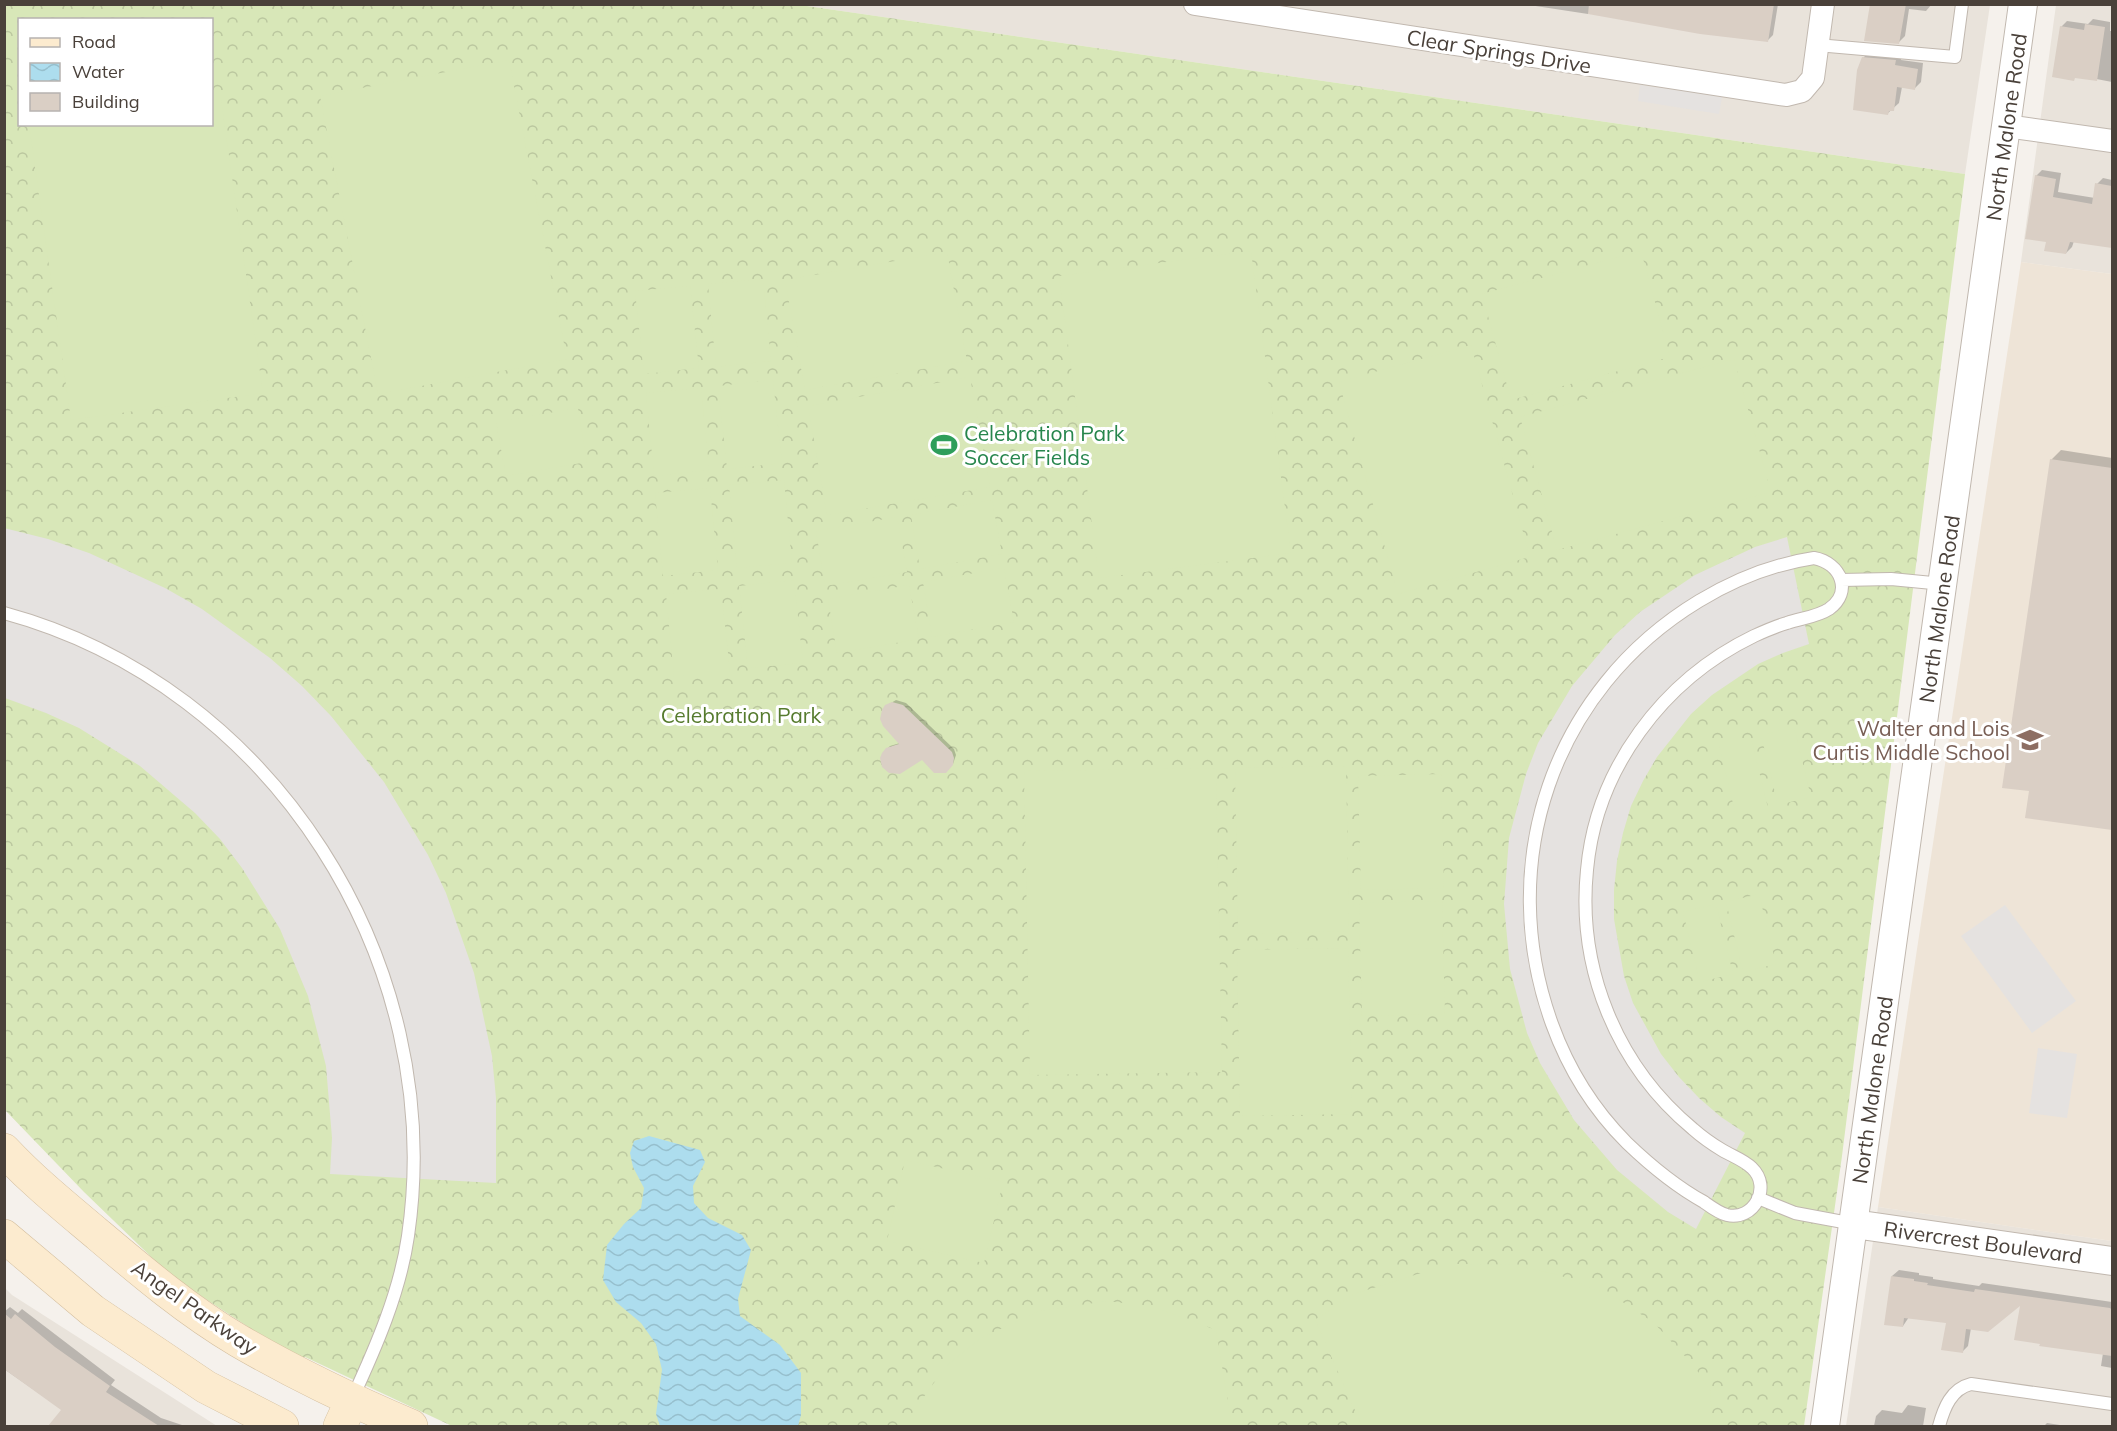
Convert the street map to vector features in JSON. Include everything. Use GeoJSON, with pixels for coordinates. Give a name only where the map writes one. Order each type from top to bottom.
{"type":"FeatureCollection","features":[{"type":"Feature","properties":{"kind":"main road","name":"Angel Parkway"},"geometry":{"type":"LineString","coordinates":[[4,1150],[29,1176],[130,1262],[238,1340],[346,1413],[411,1426]]}},
{"type":"Feature","properties":{"kind":"main road"},"geometry":{"type":"LineString","coordinates":[[4,1236],[93,1311],[206,1387],[282,1426]]}},
{"type":"Feature","properties":{"kind":"street","name":"Clear Springs Drive"},"geometry":{"type":"LineString","coordinates":[[1195,4],[1786,95],[1802,91],[1813,78],[1817,45]]}},
{"type":"Feature","properties":{"kind":"street"},"geometry":{"type":"LineString","coordinates":[[1817,45],[1823,4]]}},
{"type":"Feature","properties":{"kind":"street","name":"North Malone Road"},"geometry":{"type":"LineString","coordinates":[[1825,1426],[2023,4]]}},
{"type":"Feature","properties":{"kind":"street"},"geometry":{"type":"LineString","coordinates":[[2006,126],[2112,141]]}},
{"type":"Feature","properties":{"kind":"street","name":"Rivercrest Boulevard"},"geometry":{"type":"LineString","coordinates":[[1854,1224],[2112,1261]]}},
{"type":"Feature","properties":{"kind":"lane"},"geometry":{"type":"LineString","coordinates":[[1817,45],[1955,57],[1962,4]]}},
{"type":"Feature","properties":{"kind":"lane"},"geometry":{"type":"LineString","coordinates":[[1814,558],[1823,560],[1838,571],[1841,590],[1838,599],[1832,606],[1814,615],[1785,623],[1730,648],[1682,684],[1661,705],[1625,754],[1611,780],[1600,808],[1587,866],[1586,926],[1590,956],[1597,984],[1620,1039],[1635,1065],[1673,1111],[1711,1143],[1752,1168],[1761,1184],[1758,1198],[1752,1208],[1744,1213],[1727,1215],[1692,1196],[1667,1178],[1621,1137],[1583,1087],[1555,1033],[1537,974],[1529,913],[1533,850],[1548,787],[1560,757],[1575,728],[1612,674],[1634,651],[1659,629],[1713,593],[1742,579],[1793,562],[1814,558]]}},
{"type":"Feature","properties":{"kind":"lane"},"geometry":{"type":"LineString","coordinates":[[1841,580],[1891,579],[1943,584]]}},
{"type":"Feature","properties":{"kind":"lane"},"geometry":{"type":"LineString","coordinates":[[4,613],[53,629],[125,663],[159,684],[223,732],[279,789],[303,821],[341,879],[366,928],[392,999],[401,1037],[413,1116],[414,1156],[412,1196],[403,1263],[372,1354],[346,1413]]}},
{"type":"Feature","properties":{"kind":"lane"},"geometry":{"type":"LineString","coordinates":[[1758,1198],[1795,1213],[1854,1224]]}},
{"type":"Feature","properties":{"kind":"lane"},"geometry":{"type":"LineString","coordinates":[[1939,1426],[1951,1396],[1962,1386],[1971,1384],[2112,1404]]}},
{"type":"Feature","properties":{"kind":"shaded area"},"geometry":{"type":"Polygon","coordinates":[[[800,5],[1990,5],[1965,174],[800,5]]]}},
{"type":"Feature","properties":{"kind":"shaded area"},"geometry":{"type":"Polygon","coordinates":[[[2056,5],[2112,5],[2112,274],[2021,262],[2056,5]]]}},
{"type":"Feature","properties":{"kind":"shaded area"},"geometry":{"type":"Polygon","coordinates":[[[1640,85],[1722,97],[1719,114],[1638,101],[1640,85]]]}},
{"type":"Feature","properties":{"kind":"shaded area","name":"Walter and Lois Curtis Middle School"},"geometry":{"type":"Polygon","coordinates":[[[2021,262],[2112,274],[2112,1241],[1878,1207],[2021,262]]]}},
{"type":"Feature","properties":{"kind":"shaded area"},"geometry":{"type":"Polygon","coordinates":[[[4,528],[48,539],[89,553],[165,588],[202,609],[270,658],[302,686],[331,716],[384,782],[428,855],[446,893],[474,973],[492,1056],[496,1098],[496,1183],[330,1174],[332,1138],[326,1066],[308,996],[280,929],[242,868],[220,839],[195,813],[140,766],[79,728],[5,698],[4,528]]]}},
{"type":"Feature","properties":{"kind":"shaded area"},"geometry":{"type":"Polygon","coordinates":[[[1787,537],[1809,644],[1758,664],[1712,695],[1691,714],[1657,757],[1643,781],[1631,806],[1617,861],[1614,919],[1624,976],[1633,1003],[1661,1054],[1679,1077],[1721,1117],[1745,1133],[1696,1229],[1668,1212],[1617,1170],[1574,1120],[1540,1063],[1527,1033],[1510,969],[1504,904],[1509,838],[1526,774],[1538,743],[1572,686],[1615,635],[1640,612],[1695,575],[1755,547],[1787,537]]]}},
{"type":"Feature","properties":{"kind":"shaded area"},"geometry":{"type":"Polygon","coordinates":[[[2005,905],[2076,1001],[2032,1033],[1961,936],[2005,905]]]}},
{"type":"Feature","properties":{"kind":"shaded area"},"geometry":{"type":"Polygon","coordinates":[[[2038,1048],[2077,1054],[2067,1118],[2029,1113],[2038,1048]]]}},
{"type":"Feature","properties":{"kind":"shaded area"},"geometry":{"type":"Polygon","coordinates":[[[1878,1207],[2112,1241],[2112,1426],[1846,1426],[1878,1207]]]}},
{"type":"Feature","properties":{"kind":"shaded area"},"geometry":{"type":"Polygon","coordinates":[[[4,1287],[12,1295],[217,1426],[5,1426],[4,1287]]]}},
{"type":"Feature","properties":{"kind":"green space","name":"Celebration Park"},"geometry":{"type":"Polygon","coordinates":[[[5,5],[800,5],[1965,174],[1842,1156],[1804,1426],[452,1426],[301,1357],[253,1330],[172,1277],[84,1192],[5,1110],[5,5]]]}},
{"type":"Feature","properties":{"kind":"green space"},"geometry":{"type":"Polygon","coordinates":[[[509,60],[567,359],[378,394],[320,96],[509,60]]]}},
{"type":"Feature","properties":{"kind":"green space"},"geometry":{"type":"Polygon","coordinates":[[[220,93],[263,393],[71,420],[29,126],[213,126],[213,94],[220,93]]]}},
{"type":"Feature","properties":{"kind":"green space"},"geometry":{"type":"Polygon","coordinates":[[[1251,251],[1291,553],[1099,578],[1059,276],[1251,251]]]}},
{"type":"Feature","properties":{"kind":"green space"},"geometry":{"type":"Polygon","coordinates":[[[1641,251],[1670,357],[1511,400],[1482,294],[1641,251]]]}},
{"type":"Feature","properties":{"kind":"green space"},"geometry":{"type":"Polygon","coordinates":[[[947,252],[967,361],[805,390],[785,280],[947,252]]]}},
{"type":"Feature","properties":{"kind":"green space"},"geometry":{"type":"Polygon","coordinates":[[[763,279],[771,361],[716,367],[708,284],[763,279]]]}},
{"type":"Feature","properties":{"kind":"green space"},"geometry":{"type":"Polygon","coordinates":[[[690,286],[699,368],[644,374],[635,291],[690,286]]]}},
{"type":"Feature","properties":{"kind":"green space"},"geometry":{"type":"Polygon","coordinates":[[[1471,345],[1530,557],[1398,594],[1339,382],[1471,345]]]}},
{"type":"Feature","properties":{"kind":"green space"},"geometry":{"type":"Polygon","coordinates":[[[1734,359],[1771,492],[1557,550],[1520,417],[1734,359]]]}},
{"type":"Feature","properties":{"kind":"green space"},"geometry":{"type":"Polygon","coordinates":[[[970,377],[990,487],[827,515],[808,406],[970,377]]]}},
{"type":"Feature","properties":{"kind":"green space"},"geometry":{"type":"Polygon","coordinates":[[[773,380],[782,463],[727,469],[718,386],[773,380]]]}},
{"type":"Feature","properties":{"kind":"green space"},"geometry":{"type":"Polygon","coordinates":[[[701,388],[709,470],[654,476],[646,393],[701,388]]]}},
{"type":"Feature","properties":{"kind":"green space"},"geometry":{"type":"Polygon","coordinates":[[[578,408],[587,462],[506,476],[496,422],[578,408]]]}},
{"type":"Feature","properties":{"kind":"green space"},"geometry":{"type":"Polygon","coordinates":[[[784,480],[792,563],[737,568],[729,485],[784,480]]]}},
{"type":"Feature","properties":{"kind":"green space"},"geometry":{"type":"Polygon","coordinates":[[[710,488],[718,570],[663,576],[655,493],[710,488]]]}},
{"type":"Feature","properties":{"kind":"green space"},"geometry":{"type":"Polygon","coordinates":[[[992,500],[1002,554],[920,569],[911,515],[992,500]]]}},
{"type":"Feature","properties":{"kind":"green space"},"geometry":{"type":"Polygon","coordinates":[[[897,517],[907,572],[825,586],[816,531],[897,517]]]}},
{"type":"Feature","properties":{"kind":"green space"},"geometry":{"type":"Polygon","coordinates":[[[1004,568],[1014,622],[932,637],[923,582],[1004,568]]]}},
{"type":"Feature","properties":{"kind":"green space"},"geometry":{"type":"Polygon","coordinates":[[[794,580],[803,663],[748,668],[739,586],[794,580]]]}},
{"type":"Feature","properties":{"kind":"green space"},"geometry":{"type":"Polygon","coordinates":[[[909,585],[919,639],[837,653],[828,599],[909,585]]]}},
{"type":"Feature","properties":{"kind":"green space"},"geometry":{"type":"Polygon","coordinates":[[[721,589],[730,671],[674,677],[666,594],[721,589]]]}},
{"type":"Feature","properties":{"kind":"green space"},"geometry":{"type":"Polygon","coordinates":[[[1794,727],[1811,797],[1778,805],[1761,735],[1794,727]]]}},
{"type":"Feature","properties":{"kind":"green space"},"geometry":{"type":"Polygon","coordinates":[[[1751,738],[1768,808],[1736,816],[1719,746],[1751,738]]]}},
{"type":"Feature","properties":{"kind":"green space"},"geometry":{"type":"Polygon","coordinates":[[[1346,766],[1349,931],[1238,934],[1235,768],[1346,766]]]}},
{"type":"Feature","properties":{"kind":"green space"},"geometry":{"type":"Polygon","coordinates":[[[1216,768],[1222,1072],[1030,1075],[1024,771],[1216,768]]]}},
{"type":"Feature","properties":{"kind":"green space"},"geometry":{"type":"Polygon","coordinates":[[[1441,774],[1444,888],[1361,890],[1358,776],[1441,774]]]}},
{"type":"Feature","properties":{"kind":"green space"},"geometry":{"type":"Polygon","coordinates":[[[1759,894],[1776,964],[1743,972],[1726,902],[1759,894]]]}},
{"type":"Feature","properties":{"kind":"green space"},"geometry":{"type":"Polygon","coordinates":[[[1442,901],[1445,1014],[1362,1016],[1359,903],[1442,901]]]}},
{"type":"Feature","properties":{"kind":"green space"},"geometry":{"type":"Polygon","coordinates":[[[1716,904],[1733,974],[1700,982],[1683,912],[1716,904]]]}},
{"type":"Feature","properties":{"kind":"green space"},"geometry":{"type":"Polygon","coordinates":[[[1348,948],[1352,1114],[1240,1116],[1237,950],[1348,948]]]}},
{"type":"Feature","properties":{"kind":"green space"},"geometry":{"type":"Polygon","coordinates":[[[905,1160],[1003,1182],[984,1263],[887,1241],[905,1160]]]}},
{"type":"Feature","properties":{"kind":"green space"},"geometry":{"type":"Polygon","coordinates":[[[1458,1264],[1514,1265],[1559,1275],[1615,1297],[1654,1323],[1694,1366],[1710,1390],[1713,1426],[1362,1426],[1315,1320],[1354,1294],[1458,1264]]]}},
{"type":"Feature","properties":{"kind":"green space"},"geometry":{"type":"Polygon","coordinates":[[[1108,1301],[1157,1308],[1216,1330],[1232,1426],[903,1426],[946,1366],[981,1338],[1039,1311],[1108,1301]]]}},
{"type":"Feature","properties":{"kind":"water"},"geometry":{"type":"Polygon","coordinates":[[[649,1136],[700,1150],[705,1162],[693,1186],[694,1203],[708,1218],[742,1235],[751,1250],[738,1299],[740,1316],[780,1345],[801,1373],[801,1415],[798,1426],[660,1426],[656,1414],[662,1370],[656,1344],[641,1323],[616,1302],[603,1280],[607,1245],[641,1208],[644,1188],[633,1167],[630,1153],[634,1141],[649,1136]]]}},
{"type":"Feature","properties":{"kind":"building"},"geometry":{"type":"Polygon","coordinates":[[[1589,4],[1774,4],[1768,42],[1700,34],[1588,14],[1589,4]]]}},
{"type":"Feature","properties":{"kind":"building"},"geometry":{"type":"Polygon","coordinates":[[[1870,4],[1906,4],[1899,44],[1864,41],[1870,4]]]}},
{"type":"Feature","properties":{"kind":"building"},"geometry":{"type":"Polygon","coordinates":[[[2085,24],[2105,27],[2097,81],[2075,78],[2074,81],[2052,77],[2060,26],[2084,30],[2085,24]]]}},
{"type":"Feature","properties":{"kind":"building"},"geometry":{"type":"Polygon","coordinates":[[[1862,57],[1896,60],[1895,65],[1918,69],[1915,90],[1897,87],[1894,111],[1889,111],[1888,115],[1853,110],[1857,70],[1862,57]]]}},
{"type":"Feature","properties":{"kind":"building"},"geometry":{"type":"Polygon","coordinates":[[[2035,175],[2056,179],[2053,197],[2092,204],[2095,183],[2112,186],[2112,248],[2070,242],[2066,254],[2044,251],[2046,242],[2025,239],[2035,175]]]}},
{"type":"Feature","properties":{"kind":"building"},"geometry":{"type":"Polygon","coordinates":[[[2050,459],[2112,468],[2112,830],[2025,818],[2029,791],[2002,788],[2050,459]]]}},
{"type":"Feature","properties":{"kind":"building"},"geometry":{"type":"Polygon","coordinates":[[[892,702],[903,705],[952,752],[953,765],[946,773],[934,773],[922,760],[900,774],[889,773],[882,767],[880,758],[882,753],[886,748],[899,744],[883,726],[880,719],[885,705],[892,702]]]}},
{"type":"Feature","properties":{"kind":"building"},"geometry":{"type":"Polygon","coordinates":[[[1891,1276],[1914,1279],[1914,1281],[1928,1283],[1927,1285],[1974,1292],[1975,1289],[2110,1308],[2112,1310],[2112,1356],[2039,1346],[2040,1344],[2014,1340],[2020,1306],[1988,1332],[1966,1329],[1963,1353],[1941,1350],[1946,1323],[1904,1318],[1903,1327],[1884,1325],[1891,1276]]]}},
{"type":"Feature","properties":{"kind":"building"},"geometry":{"type":"Polygon","coordinates":[[[4,1313],[11,1319],[15,1314],[55,1347],[110,1386],[106,1392],[159,1426],[48,1426],[61,1410],[4,1369],[4,1313]]]}},
{"type":"Feature","properties":{"kind":"place","name":"Celebration Park Soccer Fields"},"geometry":{"type":"Point","coordinates":[944,445]}},
{"type":"Feature","properties":{"kind":"place","name":"Walter and Lois Curtis Middle School"},"geometry":{"type":"Point","coordinates":[2030,740]}}]}
